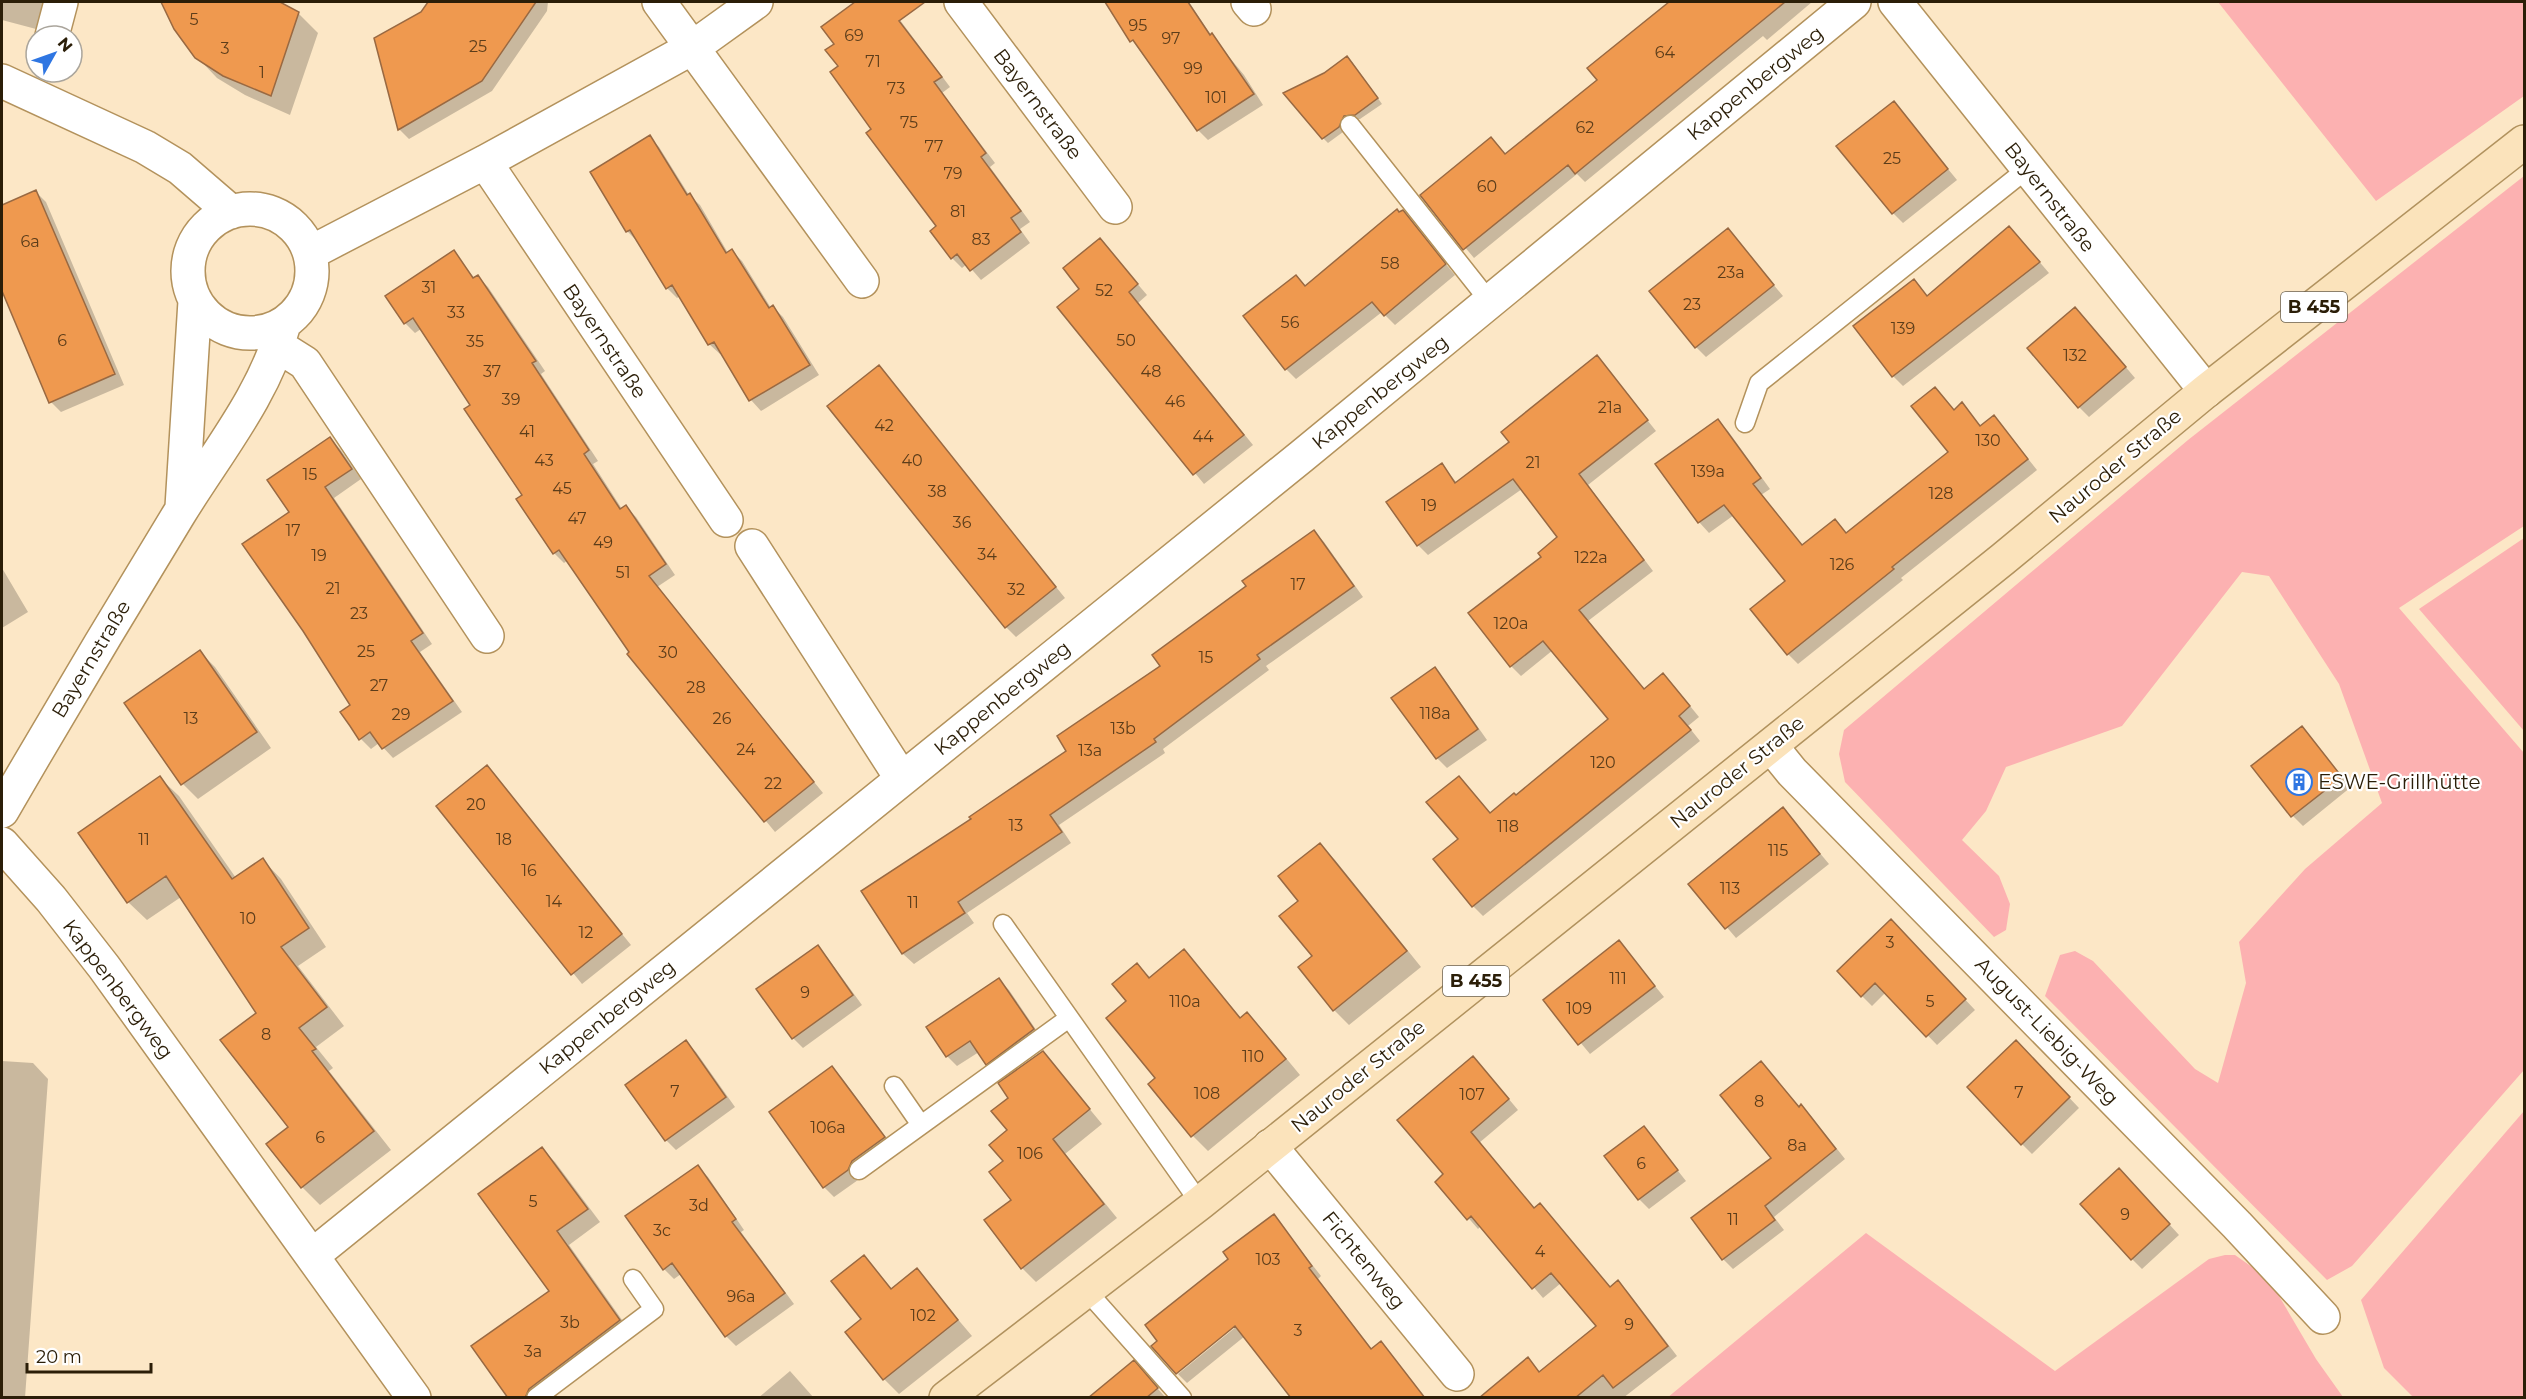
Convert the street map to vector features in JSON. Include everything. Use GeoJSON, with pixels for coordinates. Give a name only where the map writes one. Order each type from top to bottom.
{"type":"FeatureCollection","features":[{"type":"Feature","properties":{"kind":"main road","name":"Nauroder Straße"},"geometry":{"type":"LineString","coordinates":[[946,1398],[1200,1203],[2003,559],[2206,391],[2524,142]]}},
{"type":"Feature","properties":{"kind":"street"},"geometry":{"type":"LineString","coordinates":[[55,24],[61,2]]}},
{"type":"Feature","properties":{"kind":"street"},"geometry":{"type":"LineString","coordinates":[[659,2],[862,281]]}},
{"type":"Feature","properties":{"kind":"street"},"geometry":{"type":"LineString","coordinates":[[310,253],[485,162],[692,48],[756,2]]}},
{"type":"Feature","properties":{"kind":"street","name":"Bayernstraße"},"geometry":{"type":"LineString","coordinates":[[961,2],[1115,207]]}},
{"type":"Feature","properties":{"kind":"street","name":"Kappenbergweg"},"geometry":{"type":"LineString","coordinates":[[313,1255],[1490,302],[1854,2]]}},
{"type":"Feature","properties":{"kind":"street","name":"Bayernstraße"},"geometry":{"type":"LineString","coordinates":[[1895,2],[2206,391]]}},
{"type":"Feature","properties":{"kind":"street"},"geometry":{"type":"LineString","coordinates":[[2,81],[40,85],[180,168],[231,212]]}},
{"type":"Feature","properties":{"kind":"street","name":"Bayernstraße"},"geometry":{"type":"LineString","coordinates":[[485,162],[726,520]]}},
{"type":"Feature","properties":{"kind":"street"},"geometry":{"type":"LineString","coordinates":[[281,335],[309,293],[312,273],[310,253],[302,235],[288,221],[260,210],[231,212],[215,219],[201,232],[192,248],[188,266],[189,284],[195,301],[208,317],[225,328],[244,333],[265,332],[281,335],[305,363],[487,636]]}},
{"type":"Feature","properties":{"kind":"street","name":"Bayernstraße"},"geometry":{"type":"LineString","coordinates":[[182,509],[195,301]]}},
{"type":"Feature","properties":{"kind":"street","name":"Bayernstraße"},"geometry":{"type":"LineString","coordinates":[[2,811],[182,509],[254,399],[281,335]]}},
{"type":"Feature","properties":{"kind":"street"},"geometry":{"type":"LineString","coordinates":[[752,546],[902,779]]}},
{"type":"Feature","properties":{"kind":"street","name":"August-Liebig-Weg"},"geometry":{"type":"LineString","coordinates":[[1771,746],[1792,772],[2237,1225],[2323,1317]]}},
{"type":"Feature","properties":{"kind":"street","name":"Kappenbergweg"},"geometry":{"type":"LineString","coordinates":[[2,844],[51,899],[104,967],[414,1398]]}},
{"type":"Feature","properties":{"kind":"street","name":"Fichtenweg"},"geometry":{"type":"LineString","coordinates":[[1270,1146],[1457,1374]]}},
{"type":"Feature","properties":{"kind":"lane"},"geometry":{"type":"LineString","coordinates":[[1350,125],[1490,302]]}},
{"type":"Feature","properties":{"kind":"lane"},"geometry":{"type":"LineString","coordinates":[[1745,423],[1759,383],[2028,169]]}},
{"type":"Feature","properties":{"kind":"lane"},"geometry":{"type":"LineString","coordinates":[[1003,924],[1200,1203]]}},
{"type":"Feature","properties":{"kind":"lane"},"geometry":{"type":"LineString","coordinates":[[859,1170],[1069,1018]]}},
{"type":"Feature","properties":{"kind":"lane"},"geometry":{"type":"LineString","coordinates":[[894,1086],[921,1125]]}},
{"type":"Feature","properties":{"kind":"lane"},"geometry":{"type":"LineString","coordinates":[[536,1398],[654,1309],[633,1279]]}},
{"type":"Feature","properties":{"kind":"lane"},"geometry":{"type":"LineString","coordinates":[[1086,1290],[1182,1398]]}},
{"type":"Feature","properties":{"kind":"shaded area"},"geometry":{"type":"Polygon","coordinates":[[[2218,2],[2524,2],[2524,96],[2376,201],[2218,2]]]}},
{"type":"Feature","properties":{"kind":"shaded area"},"geometry":{"type":"Polygon","coordinates":[[[2524,176],[2524,526],[2399,608],[2524,753],[2524,1070],[2352,1266],[2327,1280],[2045,996],[2060,955],[2075,951],[2093,961],[2195,1069],[2218,1083],[2246,983],[2239,942],[2305,869],[2382,803],[2339,684],[2269,576],[2242,572],[2122,726],[2006,767],[1986,811],[1962,840],[1999,876],[2010,904],[2006,930],[1994,937],[1845,782],[1839,754],[1844,730],[2188,440],[2524,176]]]}},
{"type":"Feature","properties":{"kind":"shaded area"},"geometry":{"type":"Polygon","coordinates":[[[2524,538],[2524,731],[2419,609],[2524,538]]]}},
{"type":"Feature","properties":{"kind":"shaded area"},"geometry":{"type":"Polygon","coordinates":[[[2524,1111],[2524,1397],[2413,1397],[2384,1368],[2361,1300],[2524,1111]]]}},
{"type":"Feature","properties":{"kind":"shaded area"},"geometry":{"type":"Polygon","coordinates":[[[1866,1233],[2055,1371],[2209,1259],[2235,1255],[2269,1279],[2316,1359],[2343,1397],[1667,1398],[1866,1233]]]}},
{"type":"Feature","properties":{"kind":"building"},"geometry":{"type":"Polygon","coordinates":[[[161,2],[280,2],[299,12],[271,96],[223,76],[195,58],[174,29],[161,2]]]}},
{"type":"Feature","properties":{"kind":"building"},"geometry":{"type":"Polygon","coordinates":[[[428,2],[536,2],[482,81],[398,130],[374,38],[421,12],[428,2]]]}},
{"type":"Feature","properties":{"kind":"building"},"geometry":{"type":"Polygon","coordinates":[[[855,2],[925,2],[899,21],[942,77],[934,82],[986,153],[981,157],[1021,211],[1011,218],[1021,232],[970,271],[957,254],[951,259],[930,231],[936,226],[866,133],[871,129],[830,72],[838,66],[825,50],[834,44],[821,27],[855,2]]]}},
{"type":"Feature","properties":{"kind":"building"},"geometry":{"type":"Polygon","coordinates":[[[1105,2],[1188,2],[1254,94],[1197,131],[1133,40],[1130,42],[1105,2]]]}},
{"type":"Feature","properties":{"kind":"building"},"geometry":{"type":"Polygon","coordinates":[[[1669,2],[1785,2],[1575,174],[1568,165],[1463,250],[1420,195],[1491,137],[1505,154],[1597,80],[1587,68],[1669,2]]]}},
{"type":"Feature","properties":{"kind":"building"},"geometry":{"type":"Polygon","coordinates":[[[1347,56],[1378,98],[1355,115],[1344,116],[1339,127],[1322,139],[1283,93],[1324,73],[1347,56]]]}},
{"type":"Feature","properties":{"kind":"building"},"geometry":{"type":"Polygon","coordinates":[[[1894,101],[1948,169],[1892,214],[1836,146],[1894,101]]]}},
{"type":"Feature","properties":{"kind":"building"},"geometry":{"type":"Polygon","coordinates":[[[650,135],[687,195],[690,193],[726,253],[732,249],[769,308],[773,305],[810,365],[749,401],[714,342],[708,345],[672,285],[666,289],[630,230],[626,232],[590,172],[650,135]]]}},
{"type":"Feature","properties":{"kind":"building"},"geometry":{"type":"Polygon","coordinates":[[[36,190],[115,374],[49,403],[2,291],[2,205],[36,190]]]}},
{"type":"Feature","properties":{"kind":"building"},"geometry":{"type":"Polygon","coordinates":[[[1397,209],[1399,212],[1403,210],[1446,264],[1384,316],[1372,302],[1285,370],[1243,316],[1296,275],[1305,286],[1397,209]]]}},
{"type":"Feature","properties":{"kind":"building"},"geometry":{"type":"Polygon","coordinates":[[[2009,226],[2040,262],[1892,377],[1853,326],[1914,279],[1927,296],[2009,226]]]}},
{"type":"Feature","properties":{"kind":"building"},"geometry":{"type":"Polygon","coordinates":[[[1728,228],[1774,285],[1695,348],[1649,291],[1728,228]]]}},
{"type":"Feature","properties":{"kind":"building"},"geometry":{"type":"Polygon","coordinates":[[[1100,238],[1138,284],[1129,292],[1244,435],[1193,475],[1057,307],[1079,289],[1063,268],[1100,238]]]}},
{"type":"Feature","properties":{"kind":"building"},"geometry":{"type":"Polygon","coordinates":[[[454,250],[473,278],[478,275],[536,361],[532,363],[589,450],[584,454],[620,509],[626,505],[666,564],[649,576],[814,782],[764,822],[627,654],[629,652],[559,550],[553,554],[516,499],[522,495],[464,409],[470,405],[413,318],[404,324],[385,296],[454,250]]]}},
{"type":"Feature","properties":{"kind":"building"},"geometry":{"type":"Polygon","coordinates":[[[2075,307],[2126,367],[2078,408],[2027,348],[2075,307]]]}},
{"type":"Feature","properties":{"kind":"building"},"geometry":{"type":"Polygon","coordinates":[[[1597,355],[1648,420],[1579,474],[1644,560],[1579,610],[1644,689],[1663,673],[1690,706],[1679,716],[1691,730],[1472,907],[1433,859],[1458,839],[1426,802],[1459,776],[1490,813],[1514,793],[1516,795],[1608,719],[1543,641],[1510,667],[1468,613],[1541,557],[1538,553],[1557,537],[1513,479],[1417,546],[1386,502],[1442,463],[1455,483],[1509,442],[1501,432],[1597,355]]]}},
{"type":"Feature","properties":{"kind":"building"},"geometry":{"type":"Polygon","coordinates":[[[879,365],[1056,587],[1005,628],[827,406],[879,365]]]}},
{"type":"Feature","properties":{"kind":"building"},"geometry":{"type":"Polygon","coordinates":[[[1935,387],[1954,410],[1962,402],[1980,426],[1994,415],[2028,459],[1892,567],[1894,569],[1787,655],[1750,609],[1785,581],[1724,505],[1698,523],[1655,464],[1718,419],[1761,478],[1753,484],[1802,545],[1835,519],[1846,533],[1948,452],[1911,406],[1935,387]]]}},
{"type":"Feature","properties":{"kind":"building"},"geometry":{"type":"Polygon","coordinates":[[[330,437],[352,469],[325,487],[423,633],[411,641],[453,701],[382,749],[370,732],[359,740],[340,712],[350,705],[303,631],[242,544],[289,512],[267,480],[330,437]]]}},
{"type":"Feature","properties":{"kind":"building"},"geometry":{"type":"Polygon","coordinates":[[[1314,530],[1354,586],[1257,655],[1260,659],[1154,739],[1156,742],[1050,815],[1062,832],[958,902],[965,913],[902,954],[861,891],[971,819],[969,817],[1066,751],[1057,736],[1160,666],[1152,655],[1246,586],[1242,581],[1314,530]]]}},
{"type":"Feature","properties":{"kind":"building"},"geometry":{"type":"Polygon","coordinates":[[[200,650],[257,732],[181,785],[124,703],[200,650]]]}},
{"type":"Feature","properties":{"kind":"building"},"geometry":{"type":"Polygon","coordinates":[[[1435,667],[1478,729],[1436,759],[1391,698],[1435,667]]]}},
{"type":"Feature","properties":{"kind":"building","name":"ESWE-Grillhütte"},"geometry":{"type":"Polygon","coordinates":[[[2302,726],[2342,777],[2291,817],[2251,766],[2302,726]]]}},
{"type":"Feature","properties":{"kind":"building"},"geometry":{"type":"Polygon","coordinates":[[[487,765],[622,934],[571,975],[436,806],[487,765]]]}},
{"type":"Feature","properties":{"kind":"building"},"geometry":{"type":"Polygon","coordinates":[[[160,776],[232,879],[263,858],[309,928],[281,947],[327,1007],[299,1028],[316,1049],[312,1051],[374,1131],[301,1188],[266,1144],[288,1127],[220,1040],[256,1013],[166,876],[127,903],[78,833],[160,776]]]}},
{"type":"Feature","properties":{"kind":"building"},"geometry":{"type":"Polygon","coordinates":[[[1783,807],[1820,854],[1725,929],[1688,884],[1783,807]]]}},
{"type":"Feature","properties":{"kind":"building"},"geometry":{"type":"Polygon","coordinates":[[[1320,843],[1407,951],[1333,1011],[1298,967],[1312,956],[1279,916],[1298,901],[1278,876],[1320,843]]]}},
{"type":"Feature","properties":{"kind":"building"},"geometry":{"type":"Polygon","coordinates":[[[1891,919],[1966,999],[1926,1037],[1875,983],[1861,997],[1837,971],[1891,919]]]}},
{"type":"Feature","properties":{"kind":"building"},"geometry":{"type":"Polygon","coordinates":[[[1619,940],[1655,986],[1578,1045],[1543,1000],[1619,940]]]}},
{"type":"Feature","properties":{"kind":"building"},"geometry":{"type":"Polygon","coordinates":[[[818,945],[853,995],[792,1039],[756,989],[818,945]]]}},
{"type":"Feature","properties":{"kind":"building"},"geometry":{"type":"Polygon","coordinates":[[[1184,949],[1240,1018],[1247,1012],[1286,1059],[1191,1137],[1148,1084],[1155,1078],[1106,1018],[1126,1001],[1112,984],[1137,963],[1149,978],[1184,949]]]}},
{"type":"Feature","properties":{"kind":"building"},"geometry":{"type":"Polygon","coordinates":[[[999,978],[1034,1029],[986,1065],[970,1041],[946,1057],[926,1027],[999,978]]]}},
{"type":"Feature","properties":{"kind":"building"},"geometry":{"type":"Polygon","coordinates":[[[686,1040],[726,1097],[665,1141],[625,1085],[686,1040]]]}},
{"type":"Feature","properties":{"kind":"building"},"geometry":{"type":"Polygon","coordinates":[[[2016,1040],[2070,1097],[2021,1145],[1967,1087],[2016,1040]]]}},
{"type":"Feature","properties":{"kind":"building"},"geometry":{"type":"Polygon","coordinates":[[[1043,1051],[1090,1109],[1053,1139],[1104,1204],[1021,1269],[984,1220],[1011,1200],[989,1172],[1003,1161],[989,1145],[1007,1130],[991,1111],[1008,1098],[998,1083],[1043,1051]]]}},
{"type":"Feature","properties":{"kind":"building"},"geometry":{"type":"Polygon","coordinates":[[[1473,1056],[1509,1099],[1471,1132],[1534,1208],[1540,1203],[1610,1287],[1618,1280],[1668,1346],[1613,1388],[1603,1375],[1575,1398],[1479,1398],[1528,1357],[1539,1372],[1596,1326],[1551,1273],[1532,1289],[1471,1216],[1467,1220],[1435,1182],[1443,1174],[1397,1120],[1473,1056]]]}},
{"type":"Feature","properties":{"kind":"building"},"geometry":{"type":"Polygon","coordinates":[[[1761,1061],[1799,1107],[1801,1104],[1836,1149],[1765,1206],[1775,1220],[1722,1260],[1691,1218],[1771,1158],[1720,1095],[1761,1061]]]}},
{"type":"Feature","properties":{"kind":"building"},"geometry":{"type":"Polygon","coordinates":[[[832,1066],[885,1137],[852,1161],[848,1170],[823,1188],[769,1112],[832,1066]]]}},
{"type":"Feature","properties":{"kind":"building"},"geometry":{"type":"Polygon","coordinates":[[[1644,1126],[1678,1170],[1638,1200],[1604,1156],[1644,1126]]]}},
{"type":"Feature","properties":{"kind":"building"},"geometry":{"type":"Polygon","coordinates":[[[542,1147],[588,1209],[557,1231],[620,1320],[529,1389],[525,1398],[508,1398],[471,1346],[549,1291],[478,1194],[542,1147]]]}},
{"type":"Feature","properties":{"kind":"building"},"geometry":{"type":"Polygon","coordinates":[[[698,1165],[736,1219],[732,1222],[785,1293],[725,1337],[672,1263],[663,1270],[625,1216],[698,1165]]]}},
{"type":"Feature","properties":{"kind":"building"},"geometry":{"type":"Polygon","coordinates":[[[2119,1168],[2170,1224],[2131,1260],[2080,1204],[2119,1168]]]}},
{"type":"Feature","properties":{"kind":"building"},"geometry":{"type":"Polygon","coordinates":[[[1274,1214],[1312,1266],[1309,1268],[1371,1349],[1381,1341],[1425,1398],[1291,1398],[1235,1326],[1176,1374],[1151,1346],[1157,1341],[1145,1325],[1228,1259],[1223,1252],[1274,1214]]]}},
{"type":"Feature","properties":{"kind":"building"},"geometry":{"type":"Polygon","coordinates":[[[864,1255],[891,1289],[917,1268],[958,1320],[883,1380],[845,1332],[861,1319],[831,1281],[864,1255]]]}},
{"type":"Feature","properties":{"kind":"building"},"geometry":{"type":"Polygon","coordinates":[[[1134,1360],[1158,1388],[1146,1398],[1088,1398],[1134,1360]]]}},
{"type":"Feature","properties":{"kind":"place","name":"ESWE-Grillhütte"},"geometry":{"type":"Point","coordinates":[2299,782]}}]}
